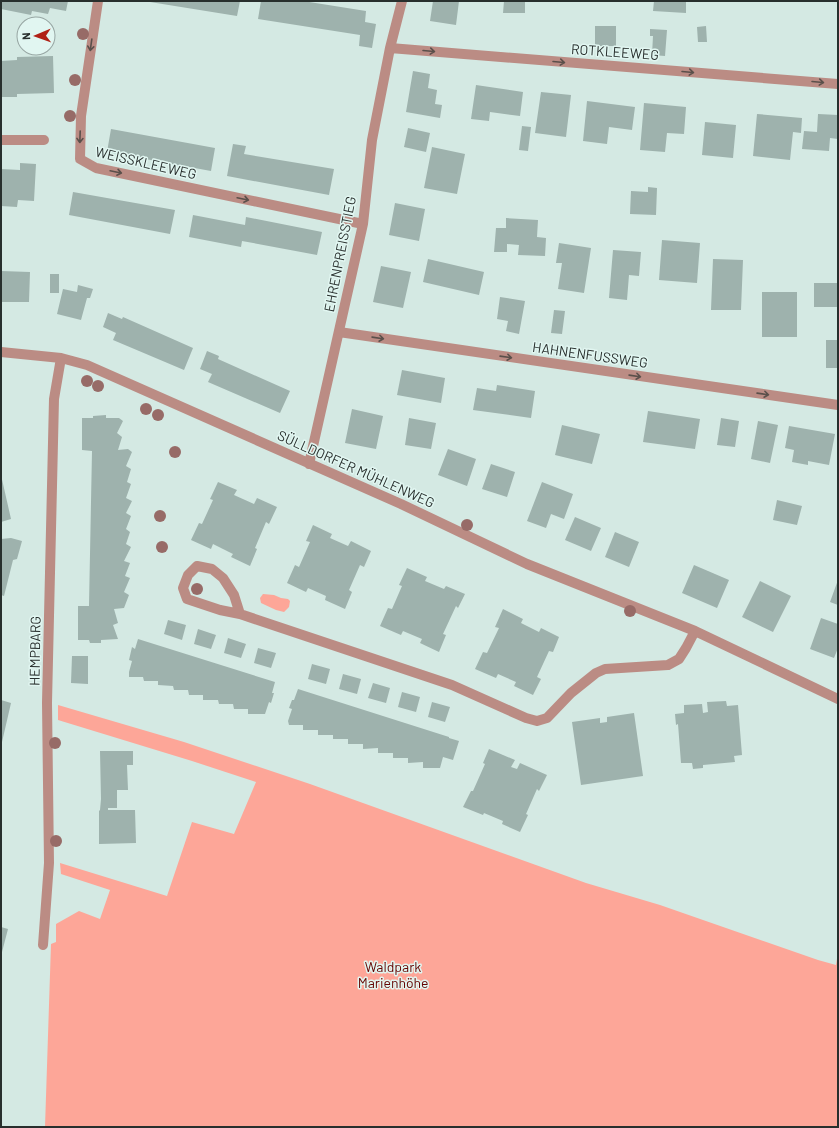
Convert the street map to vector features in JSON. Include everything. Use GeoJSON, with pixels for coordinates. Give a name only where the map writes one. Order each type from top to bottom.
{"type":"FeatureCollection","features":[{"type":"Feature","properties":{"kind":"street","name":"WEISSKLEEWEG"},"geometry":{"type":"LineString","coordinates":[[98,1],[81,116],[80,159],[96,168],[363,224]]}},
{"type":"Feature","properties":{"kind":"street","name":"EHRENPREISSTIEG"},"geometry":{"type":"LineString","coordinates":[[309,464],[363,224],[372,140],[390,48],[402,1]]}},
{"type":"Feature","properties":{"kind":"street","name":"ROTKLEEWEG"},"geometry":{"type":"LineString","coordinates":[[390,48],[838,84]]}},
{"type":"Feature","properties":{"kind":"street"},"geometry":{"type":"LineString","coordinates":[[1,140],[44,140]]}},
{"type":"Feature","properties":{"kind":"street","name":"HAHNENFUSSWEG"},"geometry":{"type":"LineString","coordinates":[[339,332],[838,405]]}},
{"type":"Feature","properties":{"kind":"street","name":"SÜLLDORFER MÜHLENWEG"},"geometry":{"type":"LineString","coordinates":[[1,352],[60,358],[88,364],[401,504],[527,564],[694,631],[838,699]]}},
{"type":"Feature","properties":{"kind":"street","name":"HEMPBARG"},"geometry":{"type":"LineString","coordinates":[[43,945],[49,863],[47,711],[54,399],[60,358]]}},
{"type":"Feature","properties":{"kind":"street"},"geometry":{"type":"LineString","coordinates":[[240,614],[234,595],[223,578],[212,569],[197,566],[188,575],[183,588],[187,599],[220,610],[240,614],[452,685],[526,718],[537,721],[547,718],[571,693],[605,669],[668,665],[679,659],[694,631]]}},
{"type":"Feature","properties":{"kind":"green space"},"geometry":{"type":"Polygon","coordinates":[[[263,594],[288,599],[290,601],[289,607],[284,612],[261,603],[260,598],[263,594]]]}},
{"type":"Feature","properties":{"kind":"green space","name":"Waldpark Marienhöhe"},"geometry":{"type":"Polygon","coordinates":[[[58,705],[184,742],[310,784],[586,883],[660,905],[818,960],[836,965],[838,952],[838,1127],[45,1127],[51,944],[56,942],[56,924],[79,911],[100,919],[110,890],[61,874],[60,863],[167,896],[192,822],[234,834],[256,782],[58,720],[58,705]]]}},
{"type":"Feature","properties":{"kind":"building"},"geometry":{"type":"Polygon","coordinates":[[[1,1],[68,1],[66,11],[50,8],[48,14],[32,11],[31,15],[1,9],[1,1]]]}},
{"type":"Feature","properties":{"kind":"building"},"geometry":{"type":"Polygon","coordinates":[[[150,1],[240,1],[237,16],[150,1]]]}},
{"type":"Feature","properties":{"kind":"building"},"geometry":{"type":"Polygon","coordinates":[[[261,1],[303,1],[366,11],[365,22],[376,24],[372,48],[359,46],[360,35],[258,19],[261,1]]]}},
{"type":"Feature","properties":{"kind":"building"},"geometry":{"type":"Polygon","coordinates":[[[433,1],[459,1],[456,25],[430,21],[433,1]]]}},
{"type":"Feature","properties":{"kind":"building"},"geometry":{"type":"Polygon","coordinates":[[[504,1],[525,1],[525,13],[503,13],[504,1]]]}},
{"type":"Feature","properties":{"kind":"building"},"geometry":{"type":"Polygon","coordinates":[[[654,1],[686,1],[686,13],[653,11],[654,1]]]}},
{"type":"Feature","properties":{"kind":"building"},"geometry":{"type":"Polygon","coordinates":[[[595,26],[616,26],[616,46],[595,46],[595,26]]]}},
{"type":"Feature","properties":{"kind":"building"},"geometry":{"type":"Polygon","coordinates":[[[706,26],[707,42],[698,42],[697,27],[706,26]]]}},
{"type":"Feature","properties":{"kind":"building"},"geometry":{"type":"Polygon","coordinates":[[[650,29],[667,30],[665,56],[652,55],[653,36],[650,36],[650,29]]]}},
{"type":"Feature","properties":{"kind":"building"},"geometry":{"type":"Polygon","coordinates":[[[53,56],[54,93],[17,94],[17,97],[1,97],[1,61],[17,60],[17,57],[53,56]]]}},
{"type":"Feature","properties":{"kind":"building"},"geometry":{"type":"Polygon","coordinates":[[[413,71],[430,74],[428,88],[437,90],[435,104],[442,105],[440,118],[406,112],[413,71]]]}},
{"type":"Feature","properties":{"kind":"building"},"geometry":{"type":"Polygon","coordinates":[[[476,85],[523,92],[520,116],[490,112],[489,121],[471,119],[476,85]]]}},
{"type":"Feature","properties":{"kind":"building"},"geometry":{"type":"Polygon","coordinates":[[[541,92],[571,95],[566,137],[535,133],[541,92]]]}},
{"type":"Feature","properties":{"kind":"building"},"geometry":{"type":"Polygon","coordinates":[[[587,101],[635,107],[632,130],[609,127],[607,144],[583,141],[587,101]]]}},
{"type":"Feature","properties":{"kind":"building"},"geometry":{"type":"Polygon","coordinates":[[[644,103],[686,107],[684,134],[667,133],[665,152],[640,150],[644,103]]]}},
{"type":"Feature","properties":{"kind":"building"},"geometry":{"type":"Polygon","coordinates":[[[757,114],[802,118],[801,133],[793,132],[790,160],[753,156],[757,114]]]}},
{"type":"Feature","properties":{"kind":"building"},"geometry":{"type":"Polygon","coordinates":[[[818,114],[838,115],[838,139],[830,138],[829,151],[802,149],[804,131],[817,132],[818,114]]]}},
{"type":"Feature","properties":{"kind":"building"},"geometry":{"type":"Polygon","coordinates":[[[705,122],[736,125],[733,158],[702,155],[705,122]]]}},
{"type":"Feature","properties":{"kind":"building"},"geometry":{"type":"Polygon","coordinates":[[[522,126],[531,127],[528,151],[519,150],[522,126]]]}},
{"type":"Feature","properties":{"kind":"building"},"geometry":{"type":"Polygon","coordinates":[[[408,128],[430,133],[426,152],[404,147],[408,128]]]}},
{"type":"Feature","properties":{"kind":"building"},"geometry":{"type":"Polygon","coordinates":[[[111,129],[215,148],[211,171],[107,152],[111,129]]]}},
{"type":"Feature","properties":{"kind":"building"},"geometry":{"type":"Polygon","coordinates":[[[233,144],[246,146],[244,154],[334,169],[329,195],[227,176],[233,144]]]}},
{"type":"Feature","properties":{"kind":"building"},"geometry":{"type":"Polygon","coordinates":[[[432,147],[465,154],[457,194],[424,188],[432,147]]]}},
{"type":"Feature","properties":{"kind":"building"},"geometry":{"type":"Polygon","coordinates":[[[20,163],[36,164],[34,201],[18,200],[17,207],[1,206],[1,169],[20,170],[20,163]]]}},
{"type":"Feature","properties":{"kind":"building"},"geometry":{"type":"Polygon","coordinates":[[[648,187],[657,188],[656,215],[630,214],[631,191],[648,192],[648,187]]]}},
{"type":"Feature","properties":{"kind":"building"},"geometry":{"type":"Polygon","coordinates":[[[73,192],[175,210],[170,234],[69,215],[73,192]]]}},
{"type":"Feature","properties":{"kind":"building"},"geometry":{"type":"Polygon","coordinates":[[[395,203],[425,209],[419,241],[389,235],[395,203]]]}},
{"type":"Feature","properties":{"kind":"building"},"geometry":{"type":"Polygon","coordinates":[[[193,215],[245,225],[246,217],[322,232],[317,255],[242,241],[241,247],[189,237],[193,215]]]}},
{"type":"Feature","properties":{"kind":"building"},"geometry":{"type":"Polygon","coordinates":[[[506,218],[538,220],[537,237],[546,238],[545,256],[518,255],[519,245],[507,244],[507,252],[494,252],[496,228],[506,228],[506,218]]]}},
{"type":"Feature","properties":{"kind":"building"},"geometry":{"type":"Polygon","coordinates":[[[662,240],[700,243],[697,283],[659,280],[662,240]]]}},
{"type":"Feature","properties":{"kind":"building"},"geometry":{"type":"Polygon","coordinates":[[[559,243],[591,248],[584,293],[558,289],[562,263],[556,263],[559,243]]]}},
{"type":"Feature","properties":{"kind":"building"},"geometry":{"type":"Polygon","coordinates":[[[613,250],[641,252],[639,276],[629,275],[627,300],[609,298],[613,250]]]}},
{"type":"Feature","properties":{"kind":"building"},"geometry":{"type":"Polygon","coordinates":[[[428,259],[484,272],[479,295],[423,282],[428,259]]]}},
{"type":"Feature","properties":{"kind":"building"},"geometry":{"type":"Polygon","coordinates":[[[713,259],[743,260],[741,310],[711,310],[713,259]]]}},
{"type":"Feature","properties":{"kind":"building"},"geometry":{"type":"Polygon","coordinates":[[[381,266],[411,272],[403,308],[373,302],[381,266]]]}},
{"type":"Feature","properties":{"kind":"building"},"geometry":{"type":"Polygon","coordinates":[[[1,271],[30,272],[29,302],[1,302],[1,271]]]}},
{"type":"Feature","properties":{"kind":"building"},"geometry":{"type":"Polygon","coordinates":[[[50,274],[59,274],[59,293],[50,293],[50,274]]]}},
{"type":"Feature","properties":{"kind":"building"},"geometry":{"type":"Polygon","coordinates":[[[814,283],[838,283],[838,307],[814,307],[814,283]]]}},
{"type":"Feature","properties":{"kind":"building"},"geometry":{"type":"Polygon","coordinates":[[[78,285],[93,289],[90,298],[87,298],[81,320],[57,314],[63,289],[77,292],[78,285]]]}},
{"type":"Feature","properties":{"kind":"building"},"geometry":{"type":"Polygon","coordinates":[[[762,292],[797,292],[797,337],[762,337],[762,292]]]}},
{"type":"Feature","properties":{"kind":"building"},"geometry":{"type":"Polygon","coordinates":[[[500,297],[525,301],[519,334],[506,331],[508,321],[497,319],[500,297]]]}},
{"type":"Feature","properties":{"kind":"building"},"geometry":{"type":"Polygon","coordinates":[[[554,310],[565,311],[562,334],[551,333],[554,310]]]}},
{"type":"Feature","properties":{"kind":"building"},"geometry":{"type":"Polygon","coordinates":[[[108,313],[122,319],[123,317],[193,348],[184,370],[113,340],[116,333],[103,327],[108,313]]]}},
{"type":"Feature","properties":{"kind":"building"},"geometry":{"type":"Polygon","coordinates":[[[826,340],[838,340],[838,368],[826,368],[826,340]]]}},
{"type":"Feature","properties":{"kind":"building"},"geometry":{"type":"Polygon","coordinates":[[[207,351],[219,356],[218,359],[290,391],[280,413],[208,382],[212,374],[200,369],[207,351]]]}},
{"type":"Feature","properties":{"kind":"building"},"geometry":{"type":"Polygon","coordinates":[[[402,370],[445,378],[441,403],[397,395],[402,370]]]}},
{"type":"Feature","properties":{"kind":"building"},"geometry":{"type":"Polygon","coordinates":[[[497,385],[535,391],[531,418],[473,410],[477,388],[496,391],[497,385]]]}},
{"type":"Feature","properties":{"kind":"building"},"geometry":{"type":"Polygon","coordinates":[[[352,409],[383,416],[376,449],[345,443],[352,409]]]}},
{"type":"Feature","properties":{"kind":"building"},"geometry":{"type":"Polygon","coordinates":[[[648,411],[700,419],[695,449],[643,442],[648,411]]]}},
{"type":"Feature","properties":{"kind":"building"},"geometry":{"type":"Polygon","coordinates":[[[106,415],[106,418],[119,418],[123,421],[117,433],[122,437],[118,450],[128,449],[132,452],[126,466],[131,469],[127,482],[131,484],[126,498],[132,501],[126,513],[131,516],[126,529],[130,532],[126,544],[131,547],[124,561],[130,563],[125,576],[130,578],[124,592],[129,595],[124,608],[114,609],[118,623],[113,625],[118,639],[101,640],[101,643],[90,643],[89,640],[78,640],[78,606],[89,606],[92,451],[82,450],[82,418],[93,418],[93,416],[106,415]]]}},
{"type":"Feature","properties":{"kind":"building"},"geometry":{"type":"Polygon","coordinates":[[[409,418],[436,423],[431,449],[405,445],[409,418]]]}},
{"type":"Feature","properties":{"kind":"building"},"geometry":{"type":"Polygon","coordinates":[[[721,418],[739,421],[735,447],[717,445],[721,418]]]}},
{"type":"Feature","properties":{"kind":"building"},"geometry":{"type":"Polygon","coordinates":[[[758,421],[778,425],[770,463],[751,459],[758,421]]]}},
{"type":"Feature","properties":{"kind":"building"},"geometry":{"type":"Polygon","coordinates":[[[562,425],[600,434],[592,464],[555,455],[562,425]]]}},
{"type":"Feature","properties":{"kind":"building"},"geometry":{"type":"Polygon","coordinates":[[[789,426],[835,434],[829,465],[808,461],[808,465],[792,462],[794,450],[785,448],[789,426]]]}},
{"type":"Feature","properties":{"kind":"building"},"geometry":{"type":"Polygon","coordinates":[[[448,449],[476,459],[467,486],[438,475],[448,449]]]}},
{"type":"Feature","properties":{"kind":"building"},"geometry":{"type":"Polygon","coordinates":[[[491,464],[515,472],[507,497],[482,489],[491,464]]]}},
{"type":"Feature","properties":{"kind":"building"},"geometry":{"type":"Polygon","coordinates":[[[1,475],[11,519],[1,522],[1,475]]]}},
{"type":"Feature","properties":{"kind":"building"},"geometry":{"type":"Polygon","coordinates":[[[218,482],[237,490],[234,495],[254,504],[257,498],[277,507],[269,524],[266,522],[255,548],[257,549],[250,566],[231,557],[233,554],[213,544],[211,549],[191,540],[199,523],[202,524],[213,500],[210,499],[218,482]]]}},
{"type":"Feature","properties":{"kind":"building"},"geometry":{"type":"Polygon","coordinates":[[[542,482],[573,494],[564,519],[551,514],[546,528],[527,521],[542,482]]]}},
{"type":"Feature","properties":{"kind":"building"},"geometry":{"type":"Polygon","coordinates":[[[777,500],[802,506],[797,525],[773,520],[777,500]]]}},
{"type":"Feature","properties":{"kind":"building"},"geometry":{"type":"Polygon","coordinates":[[[575,517],[601,528],[591,551],[565,540],[575,517]]]}},
{"type":"Feature","properties":{"kind":"building"},"geometry":{"type":"Polygon","coordinates":[[[313,525],[332,534],[330,538],[348,546],[351,541],[371,551],[364,567],[360,565],[349,590],[352,592],[345,609],[325,600],[326,596],[308,588],[306,592],[287,583],[295,565],[299,567],[310,542],[306,541],[313,525]]]}},
{"type":"Feature","properties":{"kind":"building"},"geometry":{"type":"Polygon","coordinates":[[[615,532],[639,542],[629,567],[605,557],[615,532]]]}},
{"type":"Feature","properties":{"kind":"building"},"geometry":{"type":"Polygon","coordinates":[[[11,538],[22,541],[17,559],[13,560],[4,596],[1,595],[1,539],[11,538]]]}},
{"type":"Feature","properties":{"kind":"building"},"geometry":{"type":"Polygon","coordinates":[[[694,565],[729,580],[717,608],[682,593],[694,565]]]}},
{"type":"Feature","properties":{"kind":"building"},"geometry":{"type":"Polygon","coordinates":[[[407,568],[427,577],[425,581],[444,589],[446,586],[465,594],[458,608],[456,606],[443,634],[446,635],[439,652],[420,643],[422,639],[403,631],[401,635],[380,626],[388,608],[392,609],[402,586],[399,585],[407,568]]]}},
{"type":"Feature","properties":{"kind":"building"},"geometry":{"type":"Polygon","coordinates":[[[838,580],[838,605],[830,602],[838,580]]]}},
{"type":"Feature","properties":{"kind":"building"},"geometry":{"type":"Polygon","coordinates":[[[760,581],[791,596],[773,632],[742,617],[760,581]]]}},
{"type":"Feature","properties":{"kind":"building"},"geometry":{"type":"Polygon","coordinates":[[[503,609],[523,619],[521,623],[539,632],[541,628],[559,637],[553,652],[549,651],[537,677],[541,679],[533,695],[514,686],[516,682],[498,674],[496,678],[475,669],[483,652],[487,653],[499,628],[495,627],[503,609]]]}},
{"type":"Feature","properties":{"kind":"building"},"geometry":{"type":"Polygon","coordinates":[[[821,618],[838,624],[838,648],[834,658],[810,649],[821,618]]]}},
{"type":"Feature","properties":{"kind":"building"},"geometry":{"type":"Polygon","coordinates":[[[168,620],[186,625],[182,640],[164,634],[168,620]]]}},
{"type":"Feature","properties":{"kind":"building"},"geometry":{"type":"Polygon","coordinates":[[[198,629],[216,635],[211,649],[194,644],[198,629]]]}},
{"type":"Feature","properties":{"kind":"building"},"geometry":{"type":"Polygon","coordinates":[[[228,638],[246,644],[241,658],[224,653],[228,638]]]}},
{"type":"Feature","properties":{"kind":"building"},"geometry":{"type":"Polygon","coordinates":[[[138,639],[275,682],[271,703],[269,702],[265,714],[248,714],[248,709],[234,709],[233,704],[219,704],[218,700],[203,700],[203,695],[189,695],[188,690],[174,690],[173,686],[158,685],[158,681],[144,681],[143,677],[129,677],[132,661],[129,660],[132,647],[135,649],[138,639]]]}},
{"type":"Feature","properties":{"kind":"building"},"geometry":{"type":"Polygon","coordinates":[[[258,648],[276,653],[271,668],[254,663],[258,648]]]}},
{"type":"Feature","properties":{"kind":"building"},"geometry":{"type":"Polygon","coordinates":[[[72,656],[88,656],[88,684],[71,683],[72,656]]]}},
{"type":"Feature","properties":{"kind":"building"},"geometry":{"type":"Polygon","coordinates":[[[312,664],[330,669],[326,684],[308,679],[312,664]]]}},
{"type":"Feature","properties":{"kind":"building"},"geometry":{"type":"Polygon","coordinates":[[[343,674],[361,679],[357,694],[339,689],[343,674]]]}},
{"type":"Feature","properties":{"kind":"building"},"geometry":{"type":"Polygon","coordinates":[[[373,683],[390,688],[386,703],[368,698],[373,683]]]}},
{"type":"Feature","properties":{"kind":"building"},"geometry":{"type":"Polygon","coordinates":[[[298,689],[459,741],[453,760],[443,757],[440,768],[423,768],[423,762],[408,763],[408,758],[393,758],[393,753],[378,753],[378,748],[363,749],[363,744],[348,744],[348,739],[333,739],[333,735],[318,735],[318,730],[303,730],[303,725],[289,725],[288,721],[292,709],[289,708],[298,689]]]}},
{"type":"Feature","properties":{"kind":"building"},"geometry":{"type":"Polygon","coordinates":[[[402,692],[420,697],[416,712],[398,707],[402,692]]]}},
{"type":"Feature","properties":{"kind":"building"},"geometry":{"type":"Polygon","coordinates":[[[1,700],[11,703],[2,742],[1,742],[1,700]]]}},
{"type":"Feature","properties":{"kind":"building"},"geometry":{"type":"Polygon","coordinates":[[[726,701],[727,706],[738,705],[742,755],[734,756],[735,762],[703,765],[703,768],[693,769],[692,763],[681,763],[678,724],[676,725],[675,714],[684,713],[684,705],[702,704],[703,713],[708,712],[707,702],[726,701]]]}},
{"type":"Feature","properties":{"kind":"building"},"geometry":{"type":"Polygon","coordinates":[[[432,702],[450,707],[445,722],[428,717],[432,702]]]}},
{"type":"Feature","properties":{"kind":"building"},"geometry":{"type":"Polygon","coordinates":[[[634,713],[643,776],[581,785],[572,722],[600,718],[600,723],[607,722],[607,717],[634,713]]]}},
{"type":"Feature","properties":{"kind":"building"},"geometry":{"type":"Polygon","coordinates":[[[489,749],[515,760],[511,767],[517,769],[520,763],[547,775],[539,791],[537,789],[520,832],[502,824],[503,821],[484,813],[483,815],[463,807],[471,791],[473,791],[485,764],[483,763],[489,749]]]}},
{"type":"Feature","properties":{"kind":"building"},"geometry":{"type":"Polygon","coordinates":[[[100,751],[133,751],[133,765],[127,765],[128,790],[117,790],[117,808],[108,808],[108,810],[135,810],[136,843],[99,844],[99,811],[101,799],[100,751]]]}},
{"type":"Feature","properties":{"kind":"building"},"geometry":{"type":"Polygon","coordinates":[[[1,927],[8,929],[2,952],[1,952],[1,927]]]}}]}
